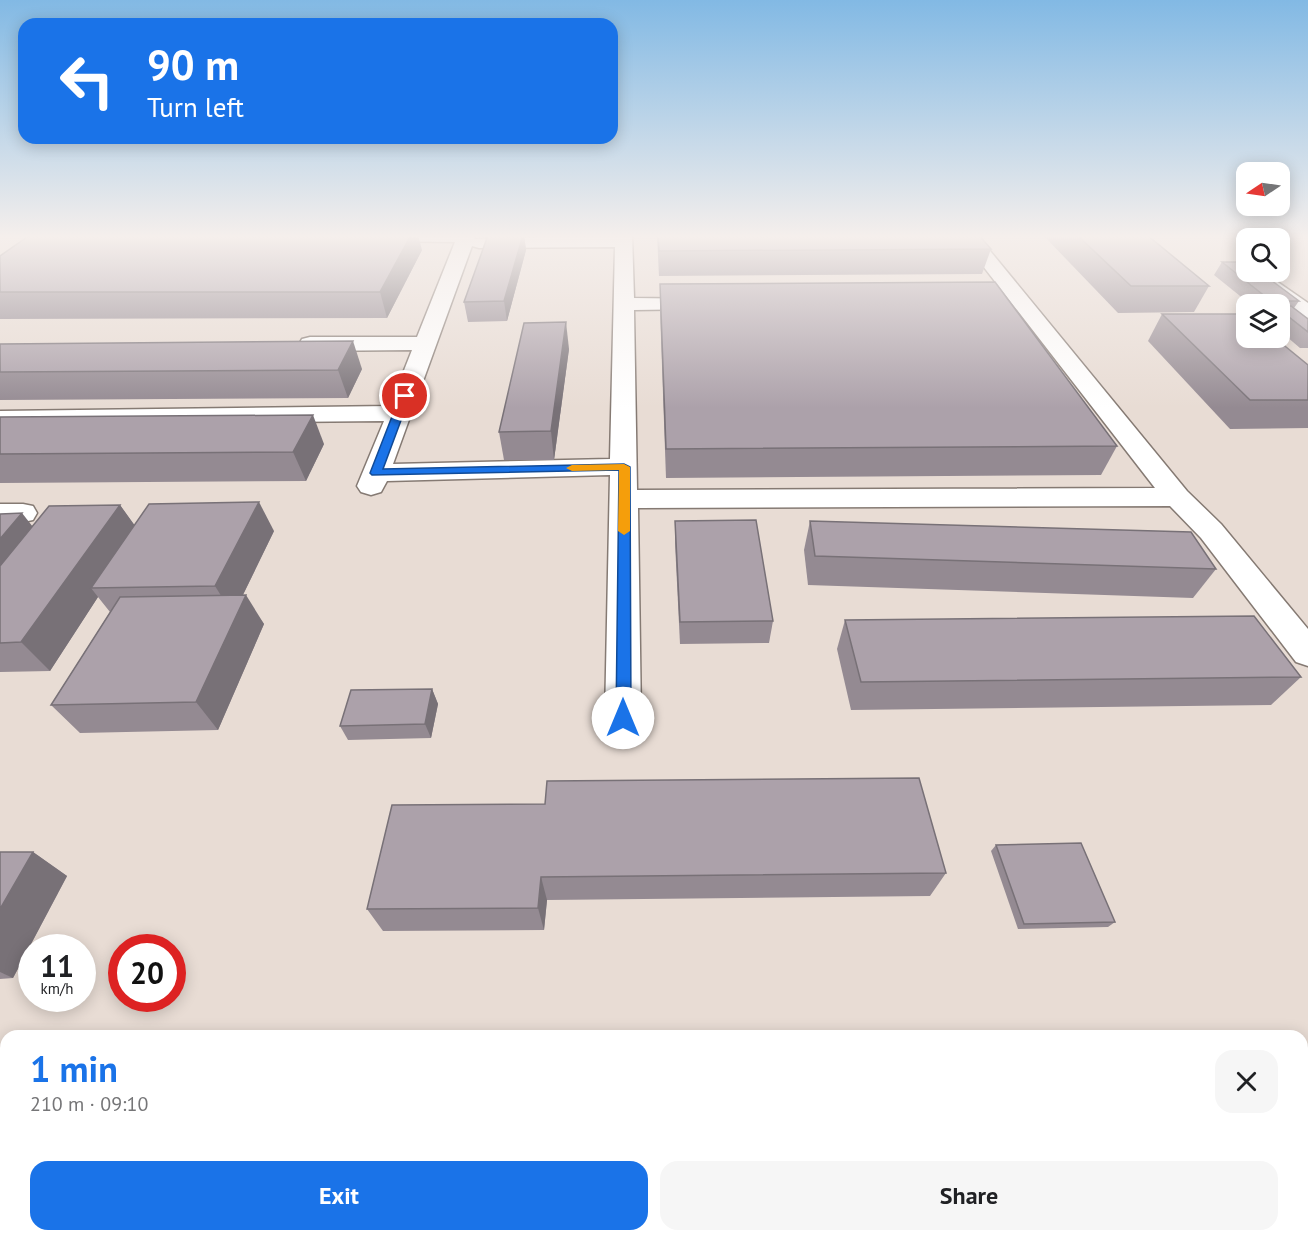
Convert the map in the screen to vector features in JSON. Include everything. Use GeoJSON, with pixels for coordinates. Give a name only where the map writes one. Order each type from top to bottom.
{"type":"FeatureCollection","features":[{"type":"Feature","properties":{"kind":"street"},"geometry":{"type":"LineString","coordinates":[[444,293],[373,480],[624,467]]}},
{"type":"Feature","properties":{"kind":"street"},"geometry":{"type":"LineString","coordinates":[[623,718],[625,293]]}},
{"type":"Feature","properties":{"kind":"street"},"geometry":{"type":"LineString","coordinates":[[1003,293],[1177,497],[1211,531],[1308,653]]}},
{"type":"Feature","properties":{"kind":"street"},"geometry":{"type":"LineString","coordinates":[[1281,293],[1307,310]]}},
{"type":"Feature","properties":{"kind":"street"},"geometry":{"type":"LineString","coordinates":[[625,304],[721,303]]}},
{"type":"Feature","properties":{"kind":"street"},"geometry":{"type":"LineString","coordinates":[[284,345],[425,344]]}},
{"type":"Feature","properties":{"kind":"street"},"geometry":{"type":"LineString","coordinates":[[0,417],[399,413]]}},
{"type":"Feature","properties":{"kind":"street"},"geometry":{"type":"LineString","coordinates":[[624,499],[1177,497]]}},
{"type":"Feature","properties":{"kind":"building"},"geometry":{"type":"Polygon","coordinates":[[[467,293],[506,293],[504,301],[464,302],[467,293]]]}},
{"type":"Feature","properties":{"kind":"building"},"geometry":{"type":"Polygon","coordinates":[[[660,293],[1003,293],[1117,446],[666,449],[660,293]]]}},
{"type":"Feature","properties":{"kind":"building"},"geometry":{"type":"Polygon","coordinates":[[[1261,293],[1288,293],[1290,294],[1261,293]]]}},
{"type":"Feature","properties":{"kind":"building"},"geometry":{"type":"Polygon","coordinates":[[[1290,294],[1299,301],[1290,301],[1290,294]]]}},
{"type":"Feature","properties":{"kind":"building"},"geometry":{"type":"Polygon","coordinates":[[[1290,306],[1308,319],[1308,332],[1290,318],[1290,306]]]}},
{"type":"Feature","properties":{"kind":"building"},"geometry":{"type":"Polygon","coordinates":[[[1162,314],[1236,314],[1236,348],[1287,348],[1308,365],[1308,400],[1250,400],[1162,314]]]}},
{"type":"Feature","properties":{"kind":"building"},"geometry":{"type":"Polygon","coordinates":[[[566,322],[551,431],[499,432],[524,323],[566,322]]]}},
{"type":"Feature","properties":{"kind":"building"},"geometry":{"type":"Polygon","coordinates":[[[353,341],[338,370],[0,372],[0,344],[353,341]]]}},
{"type":"Feature","properties":{"kind":"building"},"geometry":{"type":"Polygon","coordinates":[[[313,415],[293,452],[0,454],[0,417],[313,415]]]}},
{"type":"Feature","properties":{"kind":"building"},"geometry":{"type":"Polygon","coordinates":[[[259,502],[215,586],[91,588],[149,504],[259,502]]]}},
{"type":"Feature","properties":{"kind":"building"},"geometry":{"type":"Polygon","coordinates":[[[120,505],[21,642],[0,643],[0,566],[49,506],[120,505]]]}},
{"type":"Feature","properties":{"kind":"building"},"geometry":{"type":"Polygon","coordinates":[[[22,513],[0,539],[0,514],[22,513]]]}},
{"type":"Feature","properties":{"kind":"building"},"geometry":{"type":"Polygon","coordinates":[[[756,520],[773,621],[680,622],[675,521],[756,520]]]}},
{"type":"Feature","properties":{"kind":"building"},"geometry":{"type":"Polygon","coordinates":[[[810,521],[1191,532],[1216,569],[815,556],[810,521]]]}},
{"type":"Feature","properties":{"kind":"building"},"geometry":{"type":"Polygon","coordinates":[[[246,595],[196,702],[51,705],[120,597],[246,595]]]}},
{"type":"Feature","properties":{"kind":"building"},"geometry":{"type":"Polygon","coordinates":[[[1254,616],[1301,677],[861,682],[845,620],[1254,616]]]}},
{"type":"Feature","properties":{"kind":"building"},"geometry":{"type":"Polygon","coordinates":[[[432,689],[425,724],[340,726],[351,690],[432,689]]]}},
{"type":"Feature","properties":{"kind":"building"},"geometry":{"type":"Polygon","coordinates":[[[919,778],[946,873],[541,877],[538,908],[367,909],[392,805],[545,804],[547,781],[919,778]]]}},
{"type":"Feature","properties":{"kind":"building"},"geometry":{"type":"Polygon","coordinates":[[[1081,843],[1115,922],[1024,924],[996,845],[1081,843]]]}},
{"type":"Feature","properties":{"kind":"building"},"geometry":{"type":"Polygon","coordinates":[[[0,852],[33,852],[0,909],[0,852]]]}},
{"type":"Feature","properties":{"kind":"slow traffic"},"geometry":{"type":"LineString","coordinates":[[572,468],[624,467],[624,531]]}},
{"type":"Feature","properties":{"kind":"route"},"geometry":{"type":"LineString","coordinates":[[405,396],[376,473],[624,467],[623,718]]}}]}
